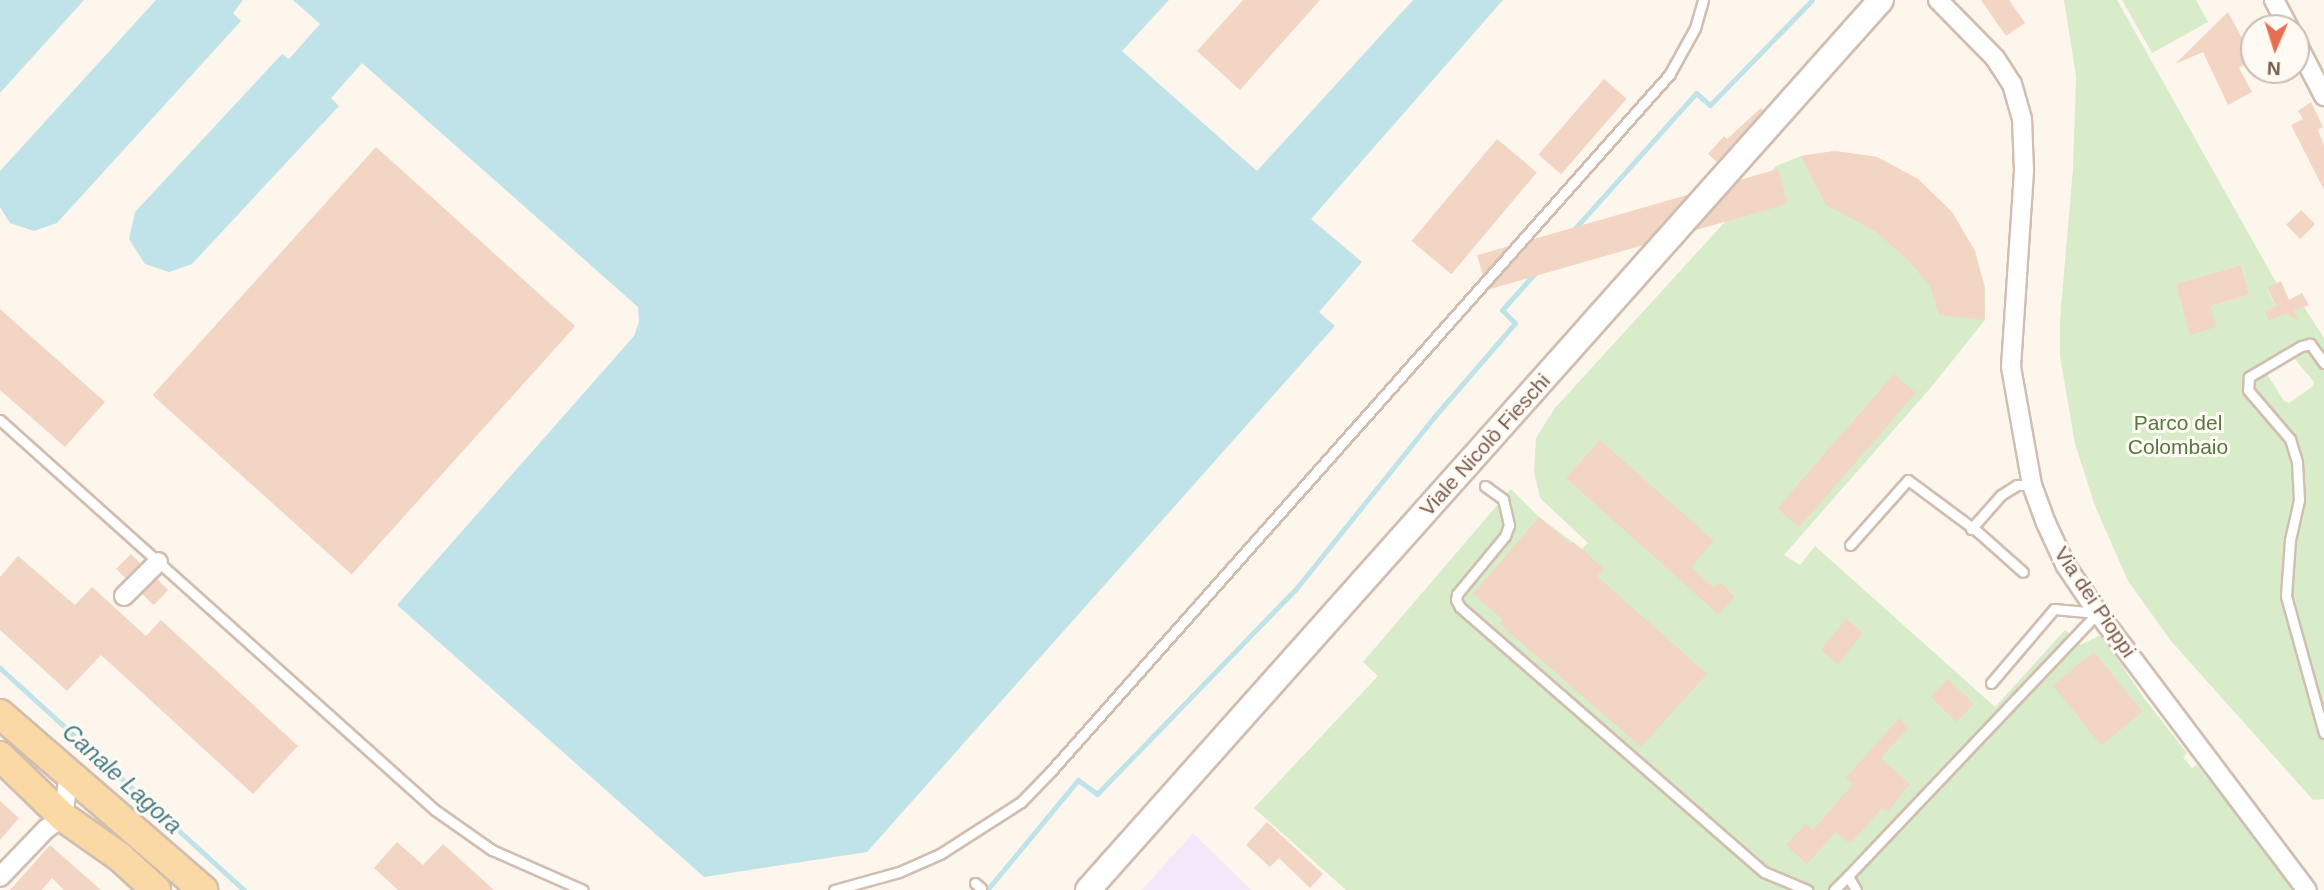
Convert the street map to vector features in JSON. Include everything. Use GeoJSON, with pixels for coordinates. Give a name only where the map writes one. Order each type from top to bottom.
{"type":"FeatureCollection","features":[{"type":"Feature","properties":{"kind":"main road","name":"Viale Nicolò Fieschi"},"geometry":{"type":"LineString","coordinates":[[1088,890],[1881,0]]}},
{"type":"Feature","properties":{"kind":"main road"},"geometry":{"type":"LineString","coordinates":[[0,714],[203,890]]}},
{"type":"Feature","properties":{"kind":"main road"},"geometry":{"type":"LineString","coordinates":[[0,756],[63,817],[120,857],[156,890]]}},
{"type":"Feature","properties":{"kind":"street","name":"Via dei Pioppi"},"geometry":{"type":"LineString","coordinates":[[1938,0],[1995,58],[2011,84],[2022,119],[2024,171],[2011,367],[2032,485],[2066,566],[2098,613],[2308,890]]}},
{"type":"Feature","properties":{"kind":"street"},"geometry":{"type":"LineString","coordinates":[[2310,69],[2324,96]]}},
{"type":"Feature","properties":{"kind":"street"},"geometry":{"type":"LineString","coordinates":[[124,596],[158,562]]}},
{"type":"Feature","properties":{"kind":"street"},"geometry":{"type":"LineString","coordinates":[[0,877],[46,829],[63,817],[69,775]]}},
{"type":"Feature","properties":{"kind":"lane"},"geometry":{"type":"LineString","coordinates":[[834,890],[899,872],[940,854],[1021,802],[1669,75],[1695,28],[1703,0]]}},
{"type":"Feature","properties":{"kind":"lane"},"geometry":{"type":"LineString","coordinates":[[2324,363],[2310,344],[2301,346],[2249,377],[2248,390],[2290,439],[2297,462],[2299,500],[2290,540],[2286,596],[2324,733]]}},
{"type":"Feature","properties":{"kind":"lane"},"geometry":{"type":"LineString","coordinates":[[0,421],[466,833],[492,850],[583,890]]}},
{"type":"Feature","properties":{"kind":"lane"},"geometry":{"type":"LineString","coordinates":[[1850,545],[1908,480],[2023,572]]}},
{"type":"Feature","properties":{"kind":"lane"},"geometry":{"type":"LineString","coordinates":[[1971,529],[2001,495],[2017,485],[2032,485]]}},
{"type":"Feature","properties":{"kind":"lane"},"geometry":{"type":"LineString","coordinates":[[1485,486],[1503,499],[1509,525],[1505,536],[1457,594],[1455,600],[1460,607],[1765,872],[1807,890]]}},
{"type":"Feature","properties":{"kind":"lane"},"geometry":{"type":"LineString","coordinates":[[1991,683],[2054,609],[2098,613]]}},
{"type":"Feature","properties":{"kind":"lane"},"geometry":{"type":"LineString","coordinates":[[1834,890],[2098,613]]}},
{"type":"Feature","properties":{"kind":"lane"},"geometry":{"type":"LineString","coordinates":[[1848,876],[1856,890]]}},
{"type":"Feature","properties":{"kind":"shaded area"},"geometry":{"type":"Polygon","coordinates":[[[1193,833],[1251,890],[1142,890],[1193,833]]]}},
{"type":"Feature","properties":{"kind":"green space","name":"Parco del Colombaio"},"geometry":{"type":"Polygon","coordinates":[[[2064,0],[2117,0],[2277,284],[2267,289],[2275,305],[2286,314],[2304,307],[2324,338],[2324,799],[2313,800],[2171,641],[2128,581],[2095,506],[2075,444],[2060,356],[2060,320],[2073,168],[2076,76],[2064,0]],[[2241,265],[2176,284],[2191,334],[2210,306],[2249,295],[2241,265]],[[2294,358],[2267,374],[2284,401],[2289,403],[2313,386],[2314,382],[2294,358]]]}},
{"type":"Feature","properties":{"kind":"green space"},"geometry":{"type":"Polygon","coordinates":[[[2122,0],[2196,0],[2208,22],[2152,53],[2122,0]]]}},
{"type":"Feature","properties":{"kind":"green space"},"geometry":{"type":"Polygon","coordinates":[[[1835,151],[1877,157],[1918,179],[1952,212],[1975,251],[1985,287],[1985,320],[1933,385],[1784,555],[1800,565],[1815,546],[1995,707],[2065,630],[2080,645],[2101,635],[2144,698],[2187,753],[2183,757],[2192,768],[2197,765],[2297,890],[1346,890],[1254,808],[1378,676],[1363,662],[1511,489],[1539,517],[1582,549],[1588,543],[1540,498],[1534,472],[1536,438],[1555,408],[1776,166],[1801,156],[1835,151]]]}},
{"type":"Feature","properties":{"kind":"water"},"geometry":{"type":"Polygon","coordinates":[[[0,0],[84,0],[0,93],[0,0]]]}},
{"type":"Feature","properties":{"kind":"water"},"geometry":{"type":"Polygon","coordinates":[[[156,0],[243,0],[233,13],[241,21],[57,223],[34,231],[10,223],[0,207],[0,171],[156,0]]]}},
{"type":"Feature","properties":{"kind":"water"},"geometry":{"type":"Polygon","coordinates":[[[293,0],[1169,0],[1122,51],[1257,171],[1413,0],[1503,0],[1311,219],[1362,262],[1319,312],[1335,326],[867,852],[704,877],[397,605],[634,336],[639,322],[638,307],[362,63],[331,98],[339,106],[192,264],[169,272],[145,264],[129,239],[135,212],[282,54],[289,59],[320,24],[293,0]]]}},
{"type":"Feature","properties":{"kind":"building"},"geometry":{"type":"Polygon","coordinates":[[[1243,0],[1320,0],[1240,90],[1197,51],[1243,0]]]}},
{"type":"Feature","properties":{"kind":"building"},"geometry":{"type":"Polygon","coordinates":[[[1981,0],[2009,0],[2025,23],[2006,36],[1981,0]]]}},
{"type":"Feature","properties":{"kind":"building"},"geometry":{"type":"Polygon","coordinates":[[[2228,12],[2240,34],[2240,84],[2248,84],[2252,92],[2228,105],[2203,52],[2175,64],[2228,12]]]}},
{"type":"Feature","properties":{"kind":"building"},"geometry":{"type":"Polygon","coordinates":[[[1604,79],[1627,99],[1561,174],[1538,154],[1604,79]]]}},
{"type":"Feature","properties":{"kind":"building"},"geometry":{"type":"Polygon","coordinates":[[[2311,102],[2323,127],[2318,130],[2324,145],[2324,190],[2291,125],[2303,119],[2298,111],[2311,102]]]}},
{"type":"Feature","properties":{"kind":"building"},"geometry":{"type":"Polygon","coordinates":[[[1761,108],[1763,110],[1717,162],[1708,154],[1724,136],[1727,139],[1761,108]]]}},
{"type":"Feature","properties":{"kind":"building"},"geometry":{"type":"Polygon","coordinates":[[[1497,139],[1537,172],[1451,274],[1412,241],[1497,139]]]}},
{"type":"Feature","properties":{"kind":"building"},"geometry":{"type":"Polygon","coordinates":[[[376,147],[575,326],[352,575],[153,395],[376,147]]]}},
{"type":"Feature","properties":{"kind":"building"},"geometry":{"type":"Polygon","coordinates":[[[1835,151],[1877,157],[1918,179],[1952,212],[1975,251],[1984,287],[1985,320],[1939,315],[1930,286],[1907,259],[1875,231],[1826,205],[1801,156],[1835,151]]]}},
{"type":"Feature","properties":{"kind":"building"},"geometry":{"type":"Polygon","coordinates":[[[1778,169],[1788,204],[1487,290],[1477,255],[1778,169]]]}},
{"type":"Feature","properties":{"kind":"building"},"geometry":{"type":"Polygon","coordinates":[[[2301,210],[2315,224],[2300,239],[2286,225],[2301,210]]]}},
{"type":"Feature","properties":{"kind":"building"},"geometry":{"type":"Polygon","coordinates":[[[2241,265],[2249,295],[2210,306],[2216,327],[2190,335],[2176,284],[2241,265]]]}},
{"type":"Feature","properties":{"kind":"building"},"geometry":{"type":"Polygon","coordinates":[[[2281,281],[2289,300],[2302,293],[2309,305],[2294,311],[2298,320],[2286,314],[2269,320],[2265,312],[2276,306],[2267,288],[2281,281]]]}},
{"type":"Feature","properties":{"kind":"building"},"geometry":{"type":"Polygon","coordinates":[[[0,309],[105,402],[65,447],[0,390],[0,309]]]}},
{"type":"Feature","properties":{"kind":"building"},"geometry":{"type":"Polygon","coordinates":[[[1894,374],[1916,393],[1799,527],[1777,508],[1894,374]]]}},
{"type":"Feature","properties":{"kind":"building"},"geometry":{"type":"Polygon","coordinates":[[[1600,440],[1714,541],[1691,567],[1714,588],[1720,582],[1735,597],[1718,614],[1566,478],[1600,440]]]}},
{"type":"Feature","properties":{"kind":"building"},"geometry":{"type":"Polygon","coordinates":[[[1539,517],[1604,569],[1597,576],[1707,674],[1641,747],[1500,624],[1503,620],[1473,594],[1539,517]]]}},
{"type":"Feature","properties":{"kind":"building"},"geometry":{"type":"Polygon","coordinates":[[[131,554],[140,563],[125,578],[116,569],[131,554]]]}},
{"type":"Feature","properties":{"kind":"building"},"geometry":{"type":"Polygon","coordinates":[[[18,556],[75,605],[92,587],[146,636],[161,620],[298,746],[253,794],[101,655],[67,691],[0,630],[0,577],[18,556]]]}},
{"type":"Feature","properties":{"kind":"building"},"geometry":{"type":"Polygon","coordinates":[[[157,579],[168,590],[153,605],[142,594],[157,579]]]}},
{"type":"Feature","properties":{"kind":"building"},"geometry":{"type":"Polygon","coordinates":[[[1846,619],[1863,633],[1838,664],[1821,650],[1846,619]]]}},
{"type":"Feature","properties":{"kind":"building"},"geometry":{"type":"Polygon","coordinates":[[[2094,652],[2142,712],[2101,745],[2053,685],[2094,652]]]}},
{"type":"Feature","properties":{"kind":"building"},"geometry":{"type":"Polygon","coordinates":[[[1948,679],[1974,704],[1957,722],[1931,697],[1948,679]]]}},
{"type":"Feature","properties":{"kind":"building"},"geometry":{"type":"Polygon","coordinates":[[[1899,718],[1909,727],[1881,758],[1910,784],[1887,812],[1882,808],[1850,844],[1836,832],[1807,864],[1786,845],[1806,824],[1813,830],[1853,784],[1846,778],[1899,718]]]}},
{"type":"Feature","properties":{"kind":"building"},"geometry":{"type":"Polygon","coordinates":[[[0,801],[19,818],[0,840],[0,801]]]}},
{"type":"Feature","properties":{"kind":"building"},"geometry":{"type":"Polygon","coordinates":[[[1267,822],[1323,874],[1310,888],[1279,858],[1270,867],[1246,845],[1267,822]]]}},
{"type":"Feature","properties":{"kind":"building"},"geometry":{"type":"Polygon","coordinates":[[[397,842],[423,865],[443,844],[494,890],[398,890],[374,868],[397,842]]]}},
{"type":"Feature","properties":{"kind":"building"},"geometry":{"type":"Polygon","coordinates":[[[50,845],[101,890],[64,890],[52,878],[42,890],[10,890],[50,845]]]}},
{"type":"Feature","properties":{"kind":"waterway"},"geometry":{"type":"LineString","coordinates":[[987,890],[1078,780],[1097,794],[1295,590],[1434,417],[1515,323],[1502,310],[1696,93],[1710,105],[1812,0]]}},
{"type":"Feature","properties":{"kind":"waterway","name":"Canale Lagora"},"geometry":{"type":"LineString","coordinates":[[0,668],[244,890]]}}]}
